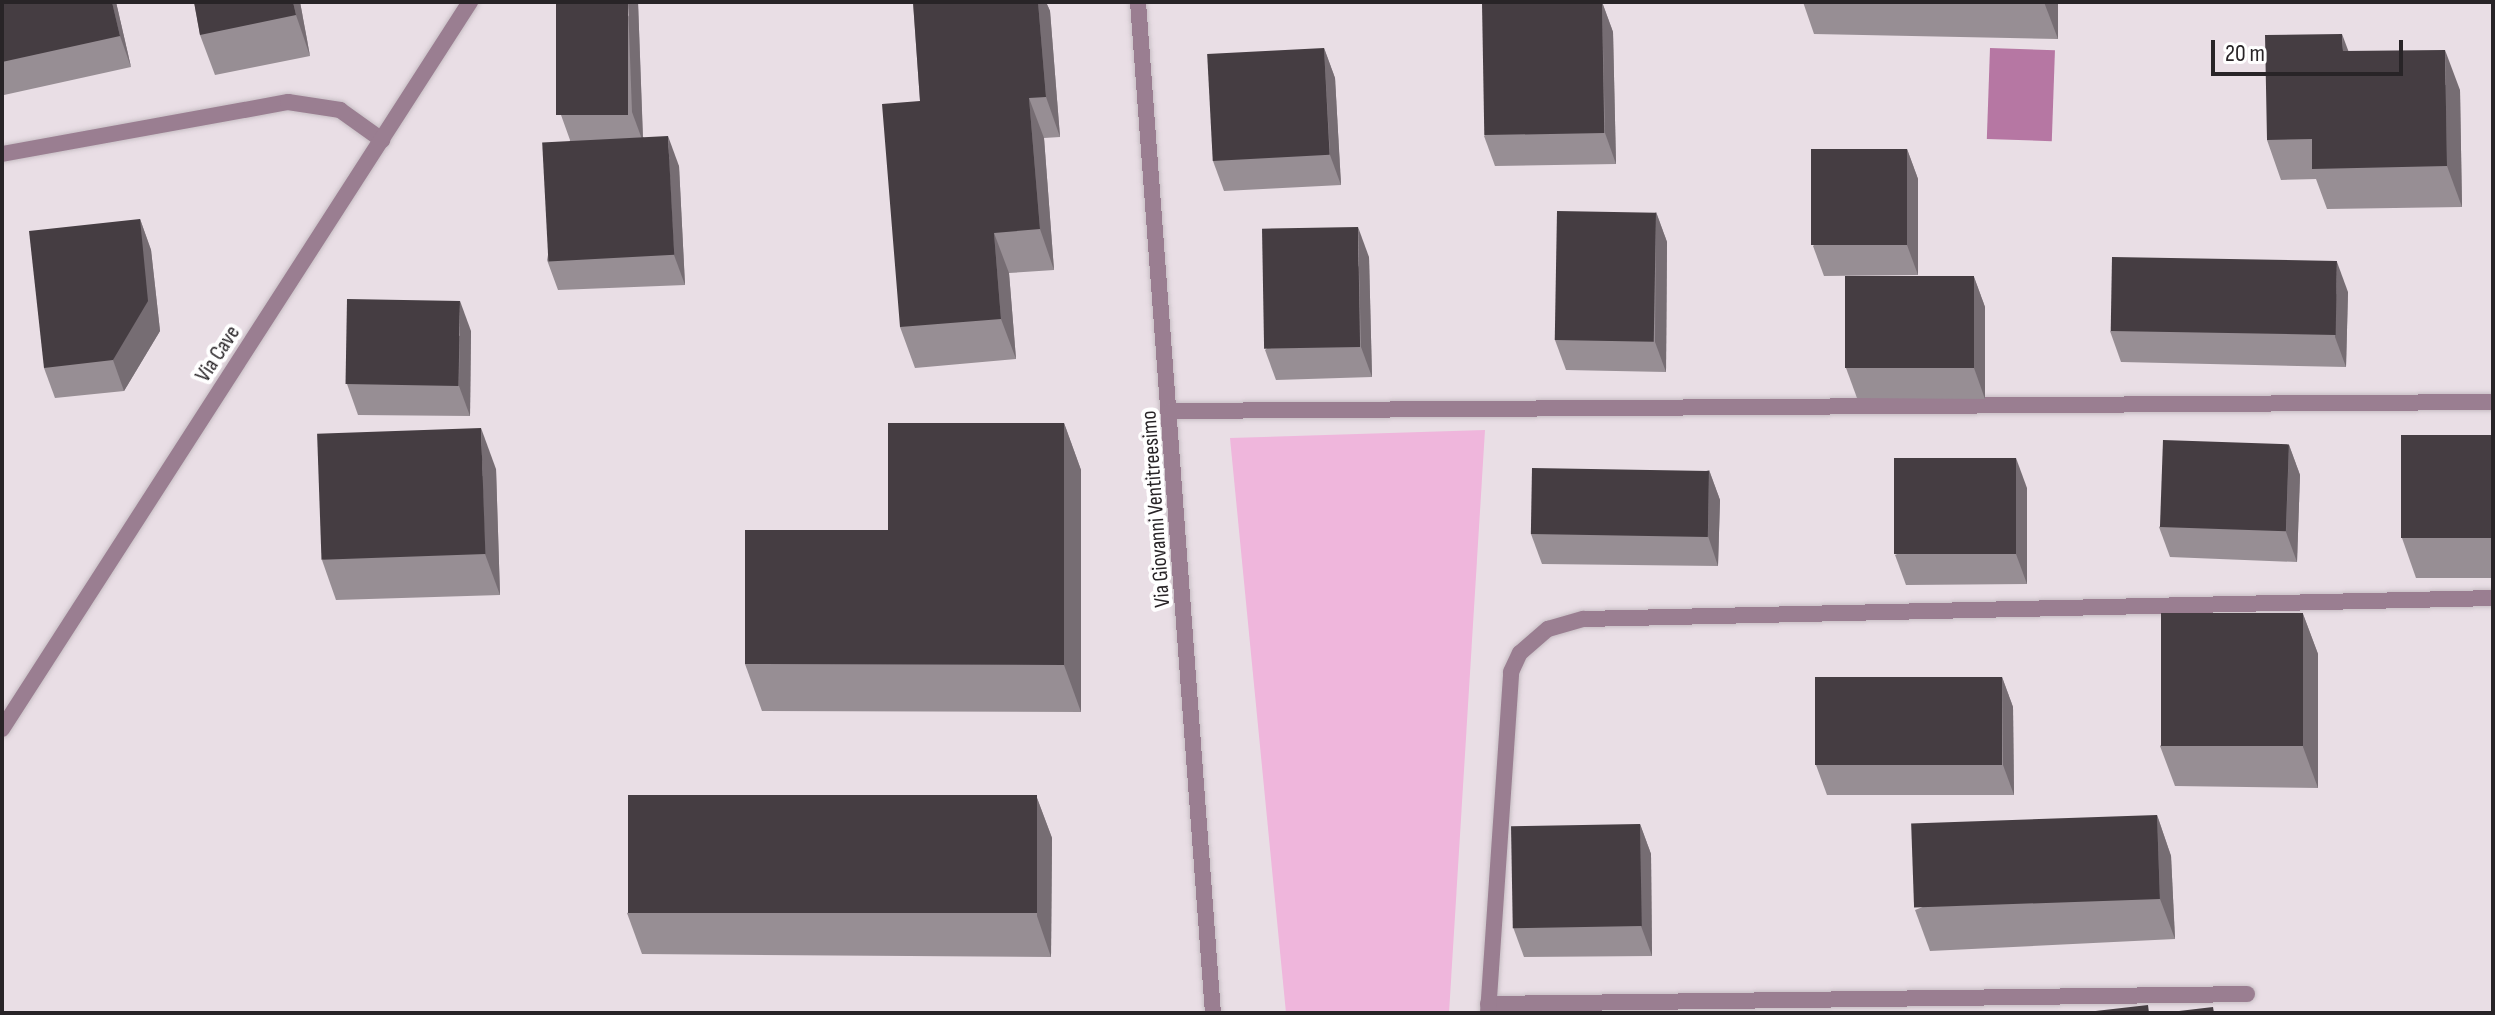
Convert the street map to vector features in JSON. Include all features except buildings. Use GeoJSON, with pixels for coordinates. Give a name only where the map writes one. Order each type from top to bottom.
{"type":"FeatureCollection","features":[{"type":"Feature","properties":{"kind":"street","name":"Via Cave"},"geometry":{"type":"LineString","coordinates":[[2,729],[470,2]]}},
{"type":"Feature","properties":{"kind":"street","name":"Via Giovanni Ventitreesimo"},"geometry":{"type":"LineString","coordinates":[[1138,2],[1171,411],[1213,1013]]}},
{"type":"Feature","properties":{"kind":"street"},"geometry":{"type":"LineString","coordinates":[[2,154],[288,102],[340,110],[382,140]]}},
{"type":"Feature","properties":{"kind":"street"},"geometry":{"type":"LineString","coordinates":[[1171,411],[2493,402]]}},
{"type":"Feature","properties":{"kind":"street"},"geometry":{"type":"LineString","coordinates":[[2247,994],[1488,1009],[1511,672],[1520,653],[1548,629],[1584,619],[2493,598]]}},
{"type":"Feature","properties":{"kind":"shaded area"},"geometry":{"type":"Polygon","coordinates":[[[1990,48],[2055,50],[2052,141],[1987,139],[1990,48]]]}},
{"type":"Feature","properties":{"kind":"shaded area"},"geometry":{"type":"Polygon","coordinates":[[[1485,430],[1449,1013],[1286,1013],[1230,438],[1485,430]]]}}]}
